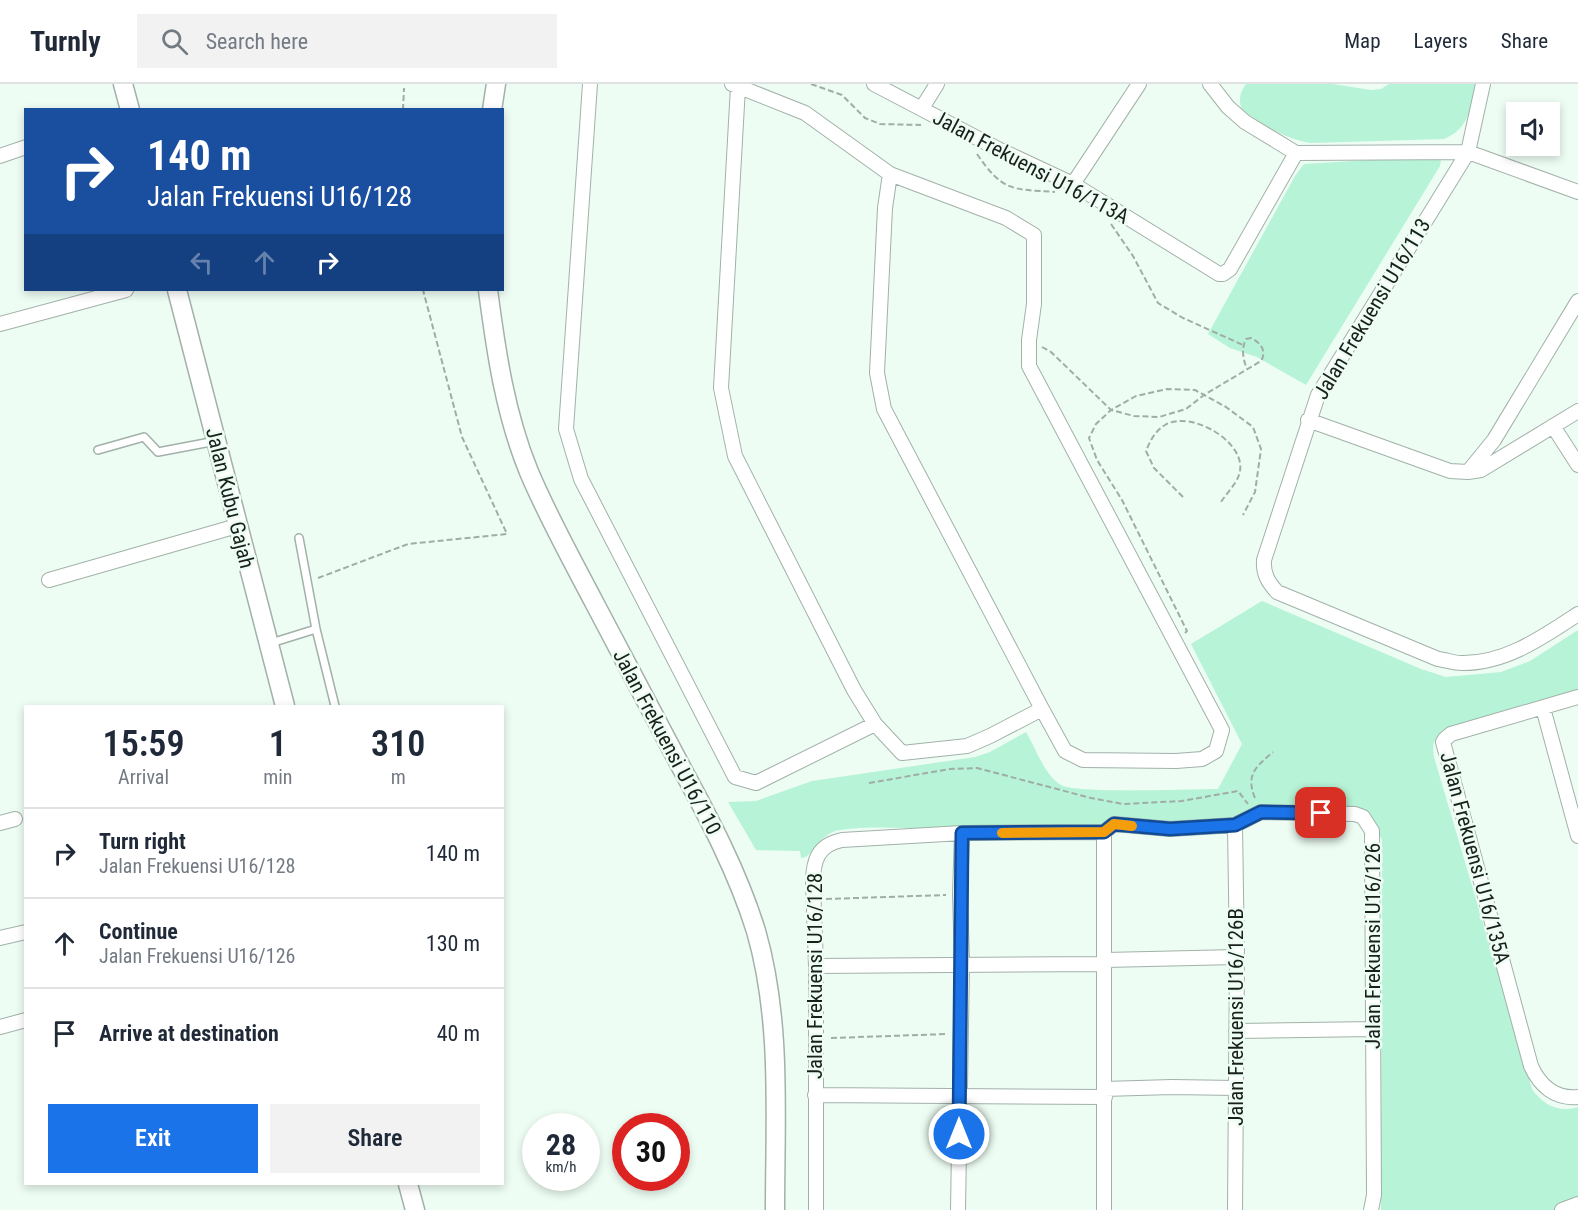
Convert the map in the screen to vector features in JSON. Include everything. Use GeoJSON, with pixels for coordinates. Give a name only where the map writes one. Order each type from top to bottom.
{"type":"FeatureCollection","features":[{"type":"Feature","properties":{"kind":"street"},"geometry":{"type":"LineString","coordinates":[[123,84],[128,108]]}},
{"type":"Feature","properties":{"kind":"street"},"geometry":{"type":"LineString","coordinates":[[492,108],[496,84]]}},
{"type":"Feature","properties":{"kind":"street"},"geometry":{"type":"LineString","coordinates":[[590,84],[566,429],[581,479],[735,777],[756,783],[875,724]]}},
{"type":"Feature","properties":{"kind":"street","name":"Jalan Frekuensi U16/113A"},"geometry":{"type":"LineString","coordinates":[[874,84],[998,149],[1215,273],[1223,274],[1230,269],[1296,153]]}},
{"type":"Feature","properties":{"kind":"street"},"geometry":{"type":"LineString","coordinates":[[922,108],[937,84]]}},
{"type":"Feature","properties":{"kind":"street"},"geometry":{"type":"LineString","coordinates":[[1068,188],[1139,84]]}},
{"type":"Feature","properties":{"kind":"street","name":"Jalan Frekuensi U16/113"},"geometry":{"type":"LineString","coordinates":[[1483,84],[1468,152],[1318,395],[1264,560],[1266,576],[1277,592],[1438,659],[1461,663],[1499,657],[1520,649],[1578,614]]}},
{"type":"Feature","properties":{"kind":"street"},"geometry":{"type":"LineString","coordinates":[[890,174],[885,208],[877,373],[884,409],[1065,751],[1083,760],[1176,761],[1202,759],[1216,751],[1222,730],[1029,366],[1029,340],[1034,304],[1034,235],[1006,218],[890,174],[805,113],[735,85],[721,388],[735,456],[854,690],[875,724],[903,753],[967,746],[1042,710]]}},
{"type":"Feature","properties":{"kind":"street"},"geometry":{"type":"LineString","coordinates":[[1216,86],[1228,107],[1245,122],[1296,153],[1468,152],[1578,192]]}},
{"type":"Feature","properties":{"kind":"street"},"geometry":{"type":"LineString","coordinates":[[0,156],[24,148]]}},
{"type":"Feature","properties":{"kind":"street"},"geometry":{"type":"LineString","coordinates":[[0,324],[122,291]]}},
{"type":"Feature","properties":{"kind":"street","name":"Jalan Kubu Gajah"},"geometry":{"type":"LineString","coordinates":[[177,291],[285,705]]}},
{"type":"Feature","properties":{"kind":"street","name":"Jalan Frekuensi U16/110"},"geometry":{"type":"LineString","coordinates":[[488,291],[496,350],[516,434],[529,470],[556,530],[705,811],[735,875],[755,929],[765,968],[774,1030],[776,1210]]}},
{"type":"Feature","properties":{"kind":"street"},"geometry":{"type":"LineString","coordinates":[[1468,472],[1494,440],[1578,301]]}},
{"type":"Feature","properties":{"kind":"street"},"geometry":{"type":"LineString","coordinates":[[1308,420],[1450,471],[1468,472],[1481,470],[1578,411]]}},
{"type":"Feature","properties":{"kind":"street"},"geometry":{"type":"LineString","coordinates":[[1553,426],[1578,465]]}},
{"type":"Feature","properties":{"kind":"street"},"geometry":{"type":"LineString","coordinates":[[49,580],[237,526]]}},
{"type":"Feature","properties":{"kind":"street","name":"Jalan Frekuensi U16/135A"},"geometry":{"type":"LineString","coordinates":[[1578,697],[1451,734],[1443,742],[1536,1076],[1552,1092],[1563,1096],[1578,1096]]}},
{"type":"Feature","properties":{"kind":"street"},"geometry":{"type":"LineString","coordinates":[[1543,708],[1578,836]]}},
{"type":"Feature","properties":{"kind":"street"},"geometry":{"type":"LineString","coordinates":[[1235,825],[1258,813]]}},
{"type":"Feature","properties":{"kind":"street","name":"Jalan Frekuensi U16/126"},"geometry":{"type":"LineString","coordinates":[[1258,813],[1355,814],[1363,817],[1368,823],[1374,841],[1374,1195],[1371,1210]]}},
{"type":"Feature","properties":{"kind":"street"},"geometry":{"type":"LineString","coordinates":[[0,823],[15,819]]}},
{"type":"Feature","properties":{"kind":"street","name":"Jalan Frekuensi U16/128"},"geometry":{"type":"LineString","coordinates":[[816,1210],[816,966],[813,872],[816,861],[825,846],[833,842],[962,833],[1104,832],[1114,824],[1170,829],[1235,825]]}},
{"type":"Feature","properties":{"kind":"street","name":"Jalan Frekuensi U16/126B"},"geometry":{"type":"LineString","coordinates":[[1235,825],[1237,957],[1235,1210]]}},
{"type":"Feature","properties":{"kind":"street"},"geometry":{"type":"LineString","coordinates":[[1104,832],[1104,1210]]}},
{"type":"Feature","properties":{"kind":"street"},"geometry":{"type":"LineString","coordinates":[[958,1210],[962,833]]}},
{"type":"Feature","properties":{"kind":"street"},"geometry":{"type":"LineString","coordinates":[[0,938],[24,932]]}},
{"type":"Feature","properties":{"kind":"street"},"geometry":{"type":"LineString","coordinates":[[816,966],[1105,962],[1237,957]]}},
{"type":"Feature","properties":{"kind":"street"},"geometry":{"type":"LineString","coordinates":[[0,1027],[24,1021]]}},
{"type":"Feature","properties":{"kind":"street"},"geometry":{"type":"LineString","coordinates":[[1236,1031],[1373,1029]]}},
{"type":"Feature","properties":{"kind":"street"},"geometry":{"type":"LineString","coordinates":[[815,1095],[959,1097],[1105,1093],[1172,1087],[1236,1088]]}},
{"type":"Feature","properties":{"kind":"street"},"geometry":{"type":"LineString","coordinates":[[408,1185],[415,1210]]}},
{"type":"Feature","properties":{"kind":"street"},"geometry":{"type":"LineString","coordinates":[[1562,1210],[1578,1204]]}},
{"type":"Feature","properties":{"kind":"lane"},"geometry":{"type":"LineString","coordinates":[[98,450],[144,436],[158,452],[216,441]]}},
{"type":"Feature","properties":{"kind":"lane"},"geometry":{"type":"LineString","coordinates":[[299,538],[316,629],[335,705]]}},
{"type":"Feature","properties":{"kind":"lane"},"geometry":{"type":"LineString","coordinates":[[269,644],[316,629]]}},
{"type":"Feature","properties":{"kind":"path"},"geometry":{"type":"LineString","coordinates":[[811,84],[842,95],[865,118],[880,124],[930,125]]}},
{"type":"Feature","properties":{"kind":"path"},"geometry":{"type":"LineString","coordinates":[[403,108],[404,88]]}},
{"type":"Feature","properties":{"kind":"path"},"geometry":{"type":"LineString","coordinates":[[972,147],[991,174],[1003,184],[1021,190],[1068,188]]}},
{"type":"Feature","properties":{"kind":"path"},"geometry":{"type":"LineString","coordinates":[[1107,219],[1132,256],[1158,303],[1182,318],[1243,345]]}},
{"type":"Feature","properties":{"kind":"path"},"geometry":{"type":"LineString","coordinates":[[307,583],[408,544],[507,534],[462,437],[423,291]]}},
{"type":"Feature","properties":{"kind":"path"},"geometry":{"type":"LineString","coordinates":[[1029,340],[1052,352],[1111,410],[1134,416],[1159,417],[1186,409],[1204,395],[1261,362],[1264,351],[1251,338],[1246,339],[1243,345],[1247,369]]}},
{"type":"Feature","properties":{"kind":"path"},"geometry":{"type":"LineString","coordinates":[[1173,639],[1187,631],[1122,500],[1097,460],[1089,438],[1096,424],[1111,410],[1136,396],[1167,389],[1195,390],[1226,407],[1253,427],[1262,449],[1255,492],[1243,515]]}},
{"type":"Feature","properties":{"kind":"path"},"geometry":{"type":"LineString","coordinates":[[1183,497],[1154,468],[1146,451],[1152,437],[1165,425],[1181,420],[1205,426],[1224,438],[1238,455],[1239,474],[1221,502]]}},
{"type":"Feature","properties":{"kind":"path"},"geometry":{"type":"LineString","coordinates":[[1258,813],[1253,794],[1254,768],[1273,752]]}},
{"type":"Feature","properties":{"kind":"path"},"geometry":{"type":"LineString","coordinates":[[869,783],[950,769],[977,768],[1123,804],[1182,801],[1238,791],[1258,813]]}},
{"type":"Feature","properties":{"kind":"path"},"geometry":{"type":"LineString","coordinates":[[814,900],[960,894]]}},
{"type":"Feature","properties":{"kind":"path"},"geometry":{"type":"LineString","coordinates":[[816,1039],[960,1034]]}},
{"type":"Feature","properties":{"kind":"green space"},"geometry":{"type":"Polygon","coordinates":[[[1246,84],[1333,84],[1371,90],[1381,89],[1389,84],[1475,84],[1470,109],[1464,123],[1453,135],[1444,139],[1310,143],[1274,130],[1242,109],[1240,96],[1246,84]]]}},
{"type":"Feature","properties":{"kind":"green space"},"geometry":{"type":"Polygon","coordinates":[[[1419,157],[1437,158],[1441,161],[1440,166],[1306,385],[1257,357],[1230,348],[1208,334],[1295,176],[1304,164],[1419,157]]]}},
{"type":"Feature","properties":{"kind":"green space"},"geometry":{"type":"Polygon","coordinates":[[[1262,601],[1421,669],[1446,677],[1501,672],[1530,661],[1578,630],[1578,690],[1443,730],[1435,740],[1433,749],[1532,1089],[1552,1106],[1564,1109],[1578,1107],[1578,1204],[1563,1210],[1381,1210],[1382,840],[1375,825],[1364,815],[1268,806],[1235,826],[1164,828],[1103,824],[1095,829],[1084,830],[851,829],[840,830],[826,836],[806,857],[801,858],[800,851],[756,850],[728,802],[756,801],[812,781],[975,757],[990,752],[1026,732],[1050,775],[1061,785],[1071,788],[1218,789],[1242,744],[1191,644],[1262,601]]]}},
{"type":"Feature","properties":{"kind":"slow traffic"},"geometry":{"type":"LineString","coordinates":[[1002,833],[1104,832],[1114,824],[1132,826]]}},
{"type":"Feature","properties":{"kind":"route"},"geometry":{"type":"LineString","coordinates":[[959,1134],[962,833],[1104,832],[1114,824],[1170,829],[1235,825],[1261,812],[1321,813]]}}]}
